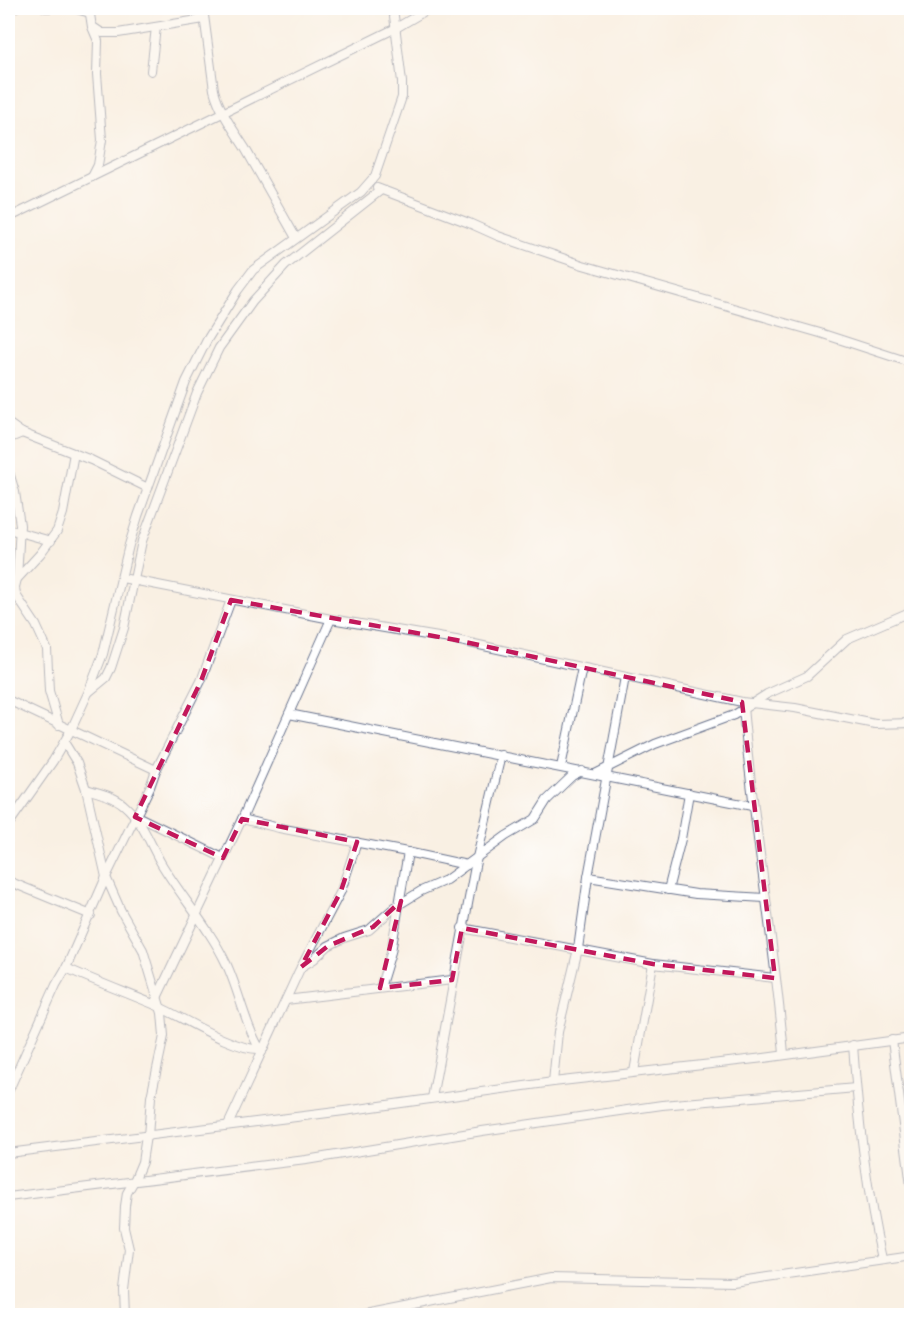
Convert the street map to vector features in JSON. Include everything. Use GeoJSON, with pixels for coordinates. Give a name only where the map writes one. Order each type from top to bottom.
{"type":"FeatureCollection","features":[{"type":"Feature","properties":{"kind":"street"},"geometry":{"type":"LineString","coordinates":[[8,10],[15,8]]}},
{"type":"Feature","properties":{"kind":"street"},"geometry":{"type":"LineString","coordinates":[[45,8],[89,10],[92,27],[98,40],[97,74],[102,140],[99,159],[92,177]]}},
{"type":"Feature","properties":{"kind":"street"},"geometry":{"type":"LineString","coordinates":[[203,8],[214,90],[222,114],[244,146],[296,238]]}},
{"type":"Feature","properties":{"kind":"street"},"geometry":{"type":"LineString","coordinates":[[8,825],[64,742],[88,693],[103,654],[129,545],[148,488],[186,382],[207,340],[253,270],[371,183],[385,150],[402,97],[393,8]]}},
{"type":"Feature","properties":{"kind":"street"},"geometry":{"type":"LineString","coordinates":[[8,218],[396,28],[430,8]]}},
{"type":"Feature","properties":{"kind":"street"},"geometry":{"type":"LineString","coordinates":[[92,27],[102,33],[109,33],[204,19]]}},
{"type":"Feature","properties":{"kind":"street"},"geometry":{"type":"LineString","coordinates":[[150,71],[156,27]]}},
{"type":"Feature","properties":{"kind":"street"},"geometry":{"type":"LineString","coordinates":[[371,183],[381,190],[498,236],[584,265],[820,333],[912,363]]}},
{"type":"Feature","properties":{"kind":"street"},"geometry":{"type":"LineString","coordinates":[[88,693],[106,678],[111,668],[124,628],[132,580],[142,541],[197,393],[219,348],[253,301],[286,265],[381,190]]}},
{"type":"Feature","properties":{"kind":"street"},"geometry":{"type":"LineString","coordinates":[[8,423],[22,433],[74,453],[148,488]]}},
{"type":"Feature","properties":{"kind":"street"},"geometry":{"type":"LineString","coordinates":[[8,439],[22,433]]}},
{"type":"Feature","properties":{"kind":"street"},"geometry":{"type":"LineString","coordinates":[[8,588],[51,541],[57,531],[63,513],[74,453]]}},
{"type":"Feature","properties":{"kind":"street"},"geometry":{"type":"LineString","coordinates":[[8,469],[15,492],[20,525],[16,596],[36,625],[47,649],[50,691],[59,725]]}},
{"type":"Feature","properties":{"kind":"street"},"geometry":{"type":"LineString","coordinates":[[8,529],[51,541]]}},
{"type":"Feature","properties":{"kind":"street"},"geometry":{"type":"LineString","coordinates":[[122,578],[331,619],[456,640],[625,677],[742,706]]}},
{"type":"Feature","properties":{"kind":"street"},"geometry":{"type":"LineString","coordinates":[[8,1088],[91,915],[106,877],[156,770],[201,681],[231,600]]}},
{"type":"Feature","properties":{"kind":"street"},"geometry":{"type":"LineString","coordinates":[[595,774],[655,744],[729,718],[742,706],[753,703],[807,676],[848,639],[912,611]]}},
{"type":"Feature","properties":{"kind":"street"},"geometry":{"type":"LineString","coordinates":[[157,1003],[331,619]]}},
{"type":"Feature","properties":{"kind":"street"},"geometry":{"type":"LineString","coordinates":[[561,767],[582,668]]}},
{"type":"Feature","properties":{"kind":"street"},"geometry":{"type":"LineString","coordinates":[[553,1082],[558,1032],[578,950],[588,877],[625,677]]}},
{"type":"Feature","properties":{"kind":"street"},"geometry":{"type":"LineString","coordinates":[[8,700],[156,770]]}},
{"type":"Feature","properties":{"kind":"street"},"geometry":{"type":"LineString","coordinates":[[753,703],[795,708],[875,724],[912,723]]}},
{"type":"Feature","properties":{"kind":"street"},"geometry":{"type":"LineString","coordinates":[[742,706],[752,806],[784,1054]]}},
{"type":"Feature","properties":{"kind":"street"},"geometry":{"type":"LineString","coordinates":[[289,714],[752,806]]}},
{"type":"Feature","properties":{"kind":"street"},"geometry":{"type":"LineString","coordinates":[[64,742],[77,763],[86,789],[106,877],[121,911],[143,950],[164,1036],[151,1097],[142,1162],[127,1193],[124,1219],[129,1249],[124,1290],[125,1316]]}},
{"type":"Feature","properties":{"kind":"street"},"geometry":{"type":"LineString","coordinates":[[477,857],[501,755]]}},
{"type":"Feature","properties":{"kind":"street"},"geometry":{"type":"LineString","coordinates":[[301,968],[333,943],[369,930],[400,904],[470,866],[477,857],[536,818],[547,800],[572,776],[582,771]]}},
{"type":"Feature","properties":{"kind":"street"},"geometry":{"type":"LineString","coordinates":[[86,789],[119,801],[135,817],[183,897],[198,914],[225,962],[261,1051]]}},
{"type":"Feature","properties":{"kind":"street"},"geometry":{"type":"LineString","coordinates":[[668,890],[681,839],[688,793]]}},
{"type":"Feature","properties":{"kind":"street"},"geometry":{"type":"LineString","coordinates":[[135,817],[223,858]]}},
{"type":"Feature","properties":{"kind":"street"},"geometry":{"type":"LineString","coordinates":[[242,819],[470,866]]}},
{"type":"Feature","properties":{"kind":"street"},"geometry":{"type":"LineString","coordinates":[[228,1125],[301,968],[341,891],[357,842]]}},
{"type":"Feature","properties":{"kind":"street"},"geometry":{"type":"LineString","coordinates":[[380,988],[391,952],[408,852]]}},
{"type":"Feature","properties":{"kind":"street"},"geometry":{"type":"LineString","coordinates":[[432,1098],[462,928],[470,866]]}},
{"type":"Feature","properties":{"kind":"street"},"geometry":{"type":"LineString","coordinates":[[588,877],[724,897],[765,898]]}},
{"type":"Feature","properties":{"kind":"street"},"geometry":{"type":"LineString","coordinates":[[8,881],[91,915]]}},
{"type":"Feature","properties":{"kind":"street"},"geometry":{"type":"LineString","coordinates":[[462,928],[653,964],[775,978]]}},
{"type":"Feature","properties":{"kind":"street"},"geometry":{"type":"LineString","coordinates":[[634,1072],[653,964]]}},
{"type":"Feature","properties":{"kind":"street"},"geometry":{"type":"LineString","coordinates":[[66,968],[129,996],[157,1003],[197,1026],[245,1047],[261,1051]]}},
{"type":"Feature","properties":{"kind":"street"},"geometry":{"type":"LineString","coordinates":[[286,1000],[452,980]]}},
{"type":"Feature","properties":{"kind":"street"},"geometry":{"type":"LineString","coordinates":[[8,1153],[912,1038]]}},
{"type":"Feature","properties":{"kind":"street"},"geometry":{"type":"LineString","coordinates":[[892,1040],[912,1194]]}},
{"type":"Feature","properties":{"kind":"street"},"geometry":{"type":"LineString","coordinates":[[853,1045],[871,1212],[882,1259]]}},
{"type":"Feature","properties":{"kind":"street"},"geometry":{"type":"LineString","coordinates":[[8,1197],[306,1160],[662,1105],[856,1088]]}},
{"type":"Feature","properties":{"kind":"street"},"geometry":{"type":"LineString","coordinates":[[359,1316],[551,1278],[733,1282],[912,1256]]}},
{"type":"Feature","properties":{"kind":"highlighted area"},"geometry":{"type":"Polygon","coordinates":[[[231,600],[456,640],[742,702],[775,978],[653,964],[462,928],[452,980],[380,988],[401,901],[373,927],[328,946],[301,967],[341,891],[357,842],[242,819],[223,858],[135,817],[201,681],[231,600]]]}}]}
